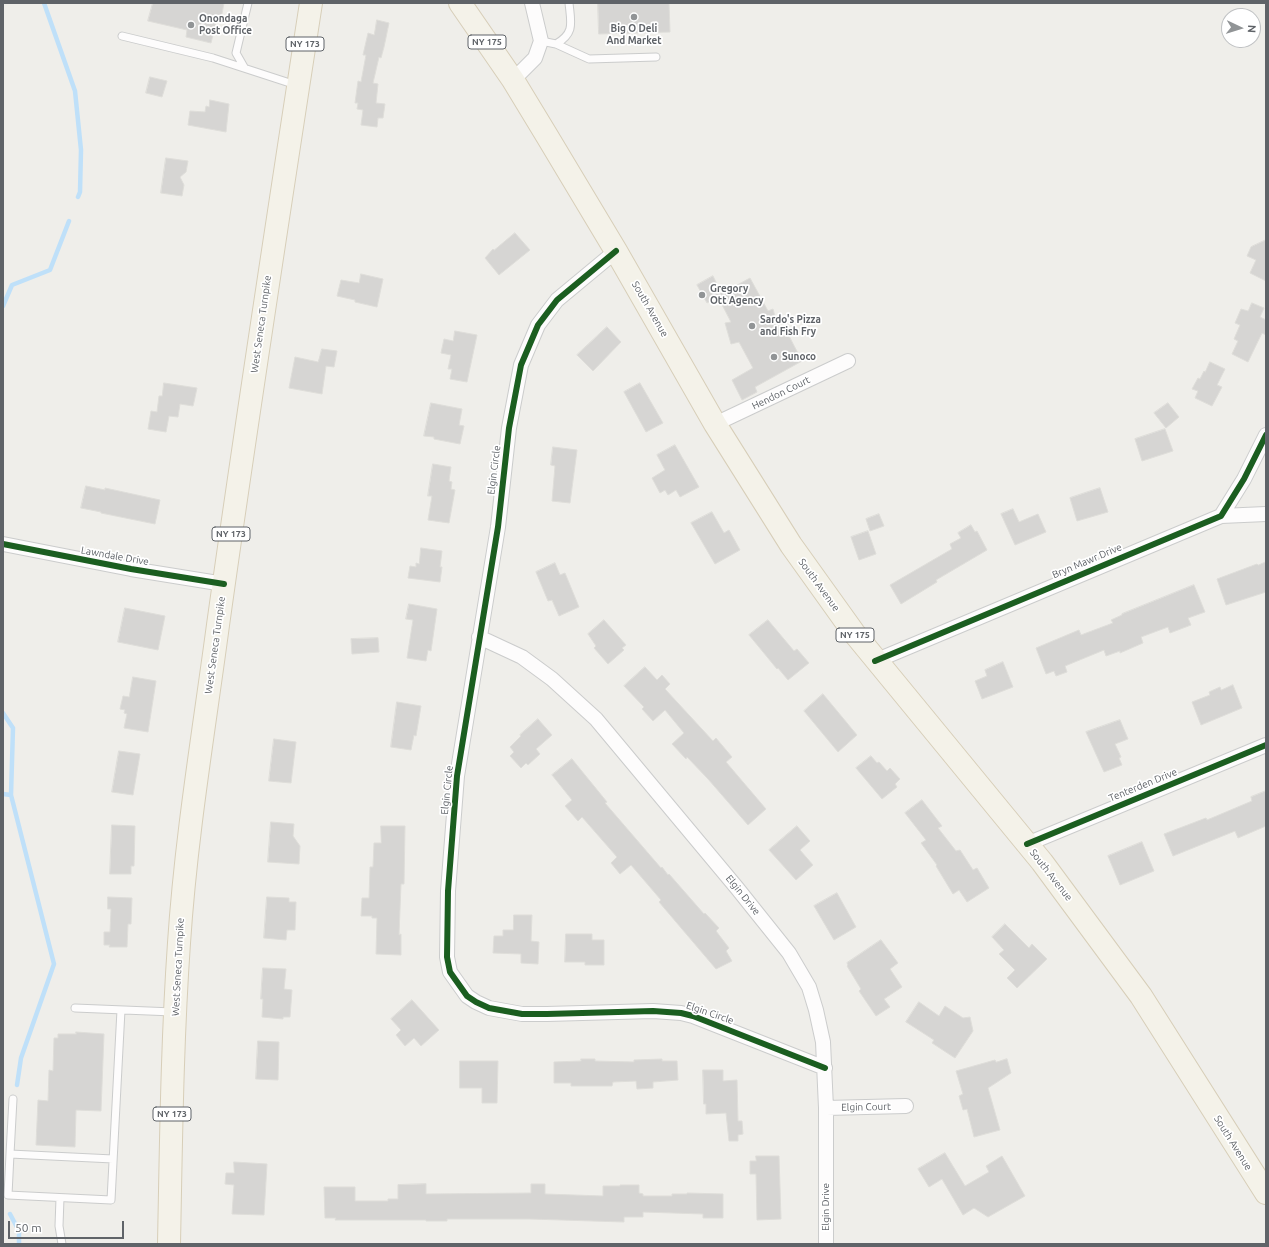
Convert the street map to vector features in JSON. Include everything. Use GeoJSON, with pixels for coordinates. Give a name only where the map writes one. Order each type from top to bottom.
{"type":"FeatureCollection","features":[{"type":"Feature","properties":{"kind":"main road","name":"West Seneca Turnpike"},"geometry":{"type":"LineString","coordinates":[[169,1244],[172,1079],[179,942],[187,851],[271,255],[311,3]]}},
{"type":"Feature","properties":{"kind":"main road","name":"South Avenue"},"geometry":{"type":"LineString","coordinates":[[460,3],[513,80],[616,251],[715,424],[791,545],[875,661],[1042,862],[1141,996],[1266,1193]]}},
{"type":"Feature","properties":{"kind":"street"},"geometry":{"type":"LineString","coordinates":[[513,80],[535,58],[541,41],[532,3]]}},
{"type":"Feature","properties":{"kind":"street","name":"Elgin Circle"},"geometry":{"type":"LineString","coordinates":[[616,251],[557,300],[538,325],[521,365],[509,428],[498,527],[457,776],[448,891],[447,957],[450,972],[467,996],[488,1008],[522,1014],[653,1011],[681,1013],[693,1016],[825,1068]]}},
{"type":"Feature","properties":{"kind":"street","name":"Hendon Court"},"geometry":{"type":"LineString","coordinates":[[715,424],[848,361]]}},
{"type":"Feature","properties":{"kind":"street"},"geometry":{"type":"LineString","coordinates":[[1221,516],[1244,479],[1266,435]]}},
{"type":"Feature","properties":{"kind":"street"},"geometry":{"type":"LineString","coordinates":[[1221,516],[1266,514]]}},
{"type":"Feature","properties":{"kind":"street","name":"Bryn Mawr Drive"},"geometry":{"type":"LineString","coordinates":[[875,661],[1221,516]]}},
{"type":"Feature","properties":{"kind":"street","name":"Lawndale Drive"},"geometry":{"type":"LineString","coordinates":[[3,544],[131,569],[224,584]]}},
{"type":"Feature","properties":{"kind":"street","name":"Elgin Drive"},"geometry":{"type":"LineString","coordinates":[[479,637],[522,657],[552,679],[596,719],[790,953],[809,987],[823,1042],[826,1108],[826,1244]]}},
{"type":"Feature","properties":{"kind":"street","name":"Tenterden Drive"},"geometry":{"type":"LineString","coordinates":[[1027,844],[1266,745]]}},
{"type":"Feature","properties":{"kind":"street","name":"Elgin Court"},"geometry":{"type":"LineString","coordinates":[[826,1108],[906,1106]]}},
{"type":"Feature","properties":{"kind":"lane"},"geometry":{"type":"LineString","coordinates":[[244,67],[236,53],[248,3]]}},
{"type":"Feature","properties":{"kind":"lane"},"geometry":{"type":"LineString","coordinates":[[556,44],[565,38],[571,26],[569,3]]}},
{"type":"Feature","properties":{"kind":"lane"},"geometry":{"type":"LineString","coordinates":[[122,36],[213,58],[298,85]]}},
{"type":"Feature","properties":{"kind":"lane"},"geometry":{"type":"LineString","coordinates":[[541,41],[556,44],[589,59],[656,57]]}},
{"type":"Feature","properties":{"kind":"lane"},"geometry":{"type":"LineString","coordinates":[[75,1008],[176,1012]]}},
{"type":"Feature","properties":{"kind":"lane"},"geometry":{"type":"LineString","coordinates":[[14,1099],[8,1195],[111,1200],[121,1010]]}},
{"type":"Feature","properties":{"kind":"lane"},"geometry":{"type":"LineString","coordinates":[[10,1154],[113,1159]]}},
{"type":"Feature","properties":{"kind":"lane"},"geometry":{"type":"LineString","coordinates":[[60,1198],[59,1226],[62,1244]]}},
{"type":"Feature","properties":{"kind":"building","name":"Onondaga Post Office"},"geometry":{"type":"Polygon","coordinates":[[[153,3],[224,3],[221,19],[217,18],[211,43],[186,37],[187,30],[148,21],[153,3]]]}},
{"type":"Feature","properties":{"kind":"building","name":"Big O Deli And Market"},"geometry":{"type":"Polygon","coordinates":[[[598,3],[669,3],[670,32],[599,34],[598,3]]]}},
{"type":"Feature","properties":{"kind":"building"},"geometry":{"type":"Polygon","coordinates":[[[377,20],[389,23],[384,47],[381,58],[379,57],[373,83],[378,84],[376,103],[385,104],[383,118],[378,118],[377,127],[361,125],[363,110],[357,109],[358,103],[355,103],[358,81],[361,82],[366,55],[363,55],[368,33],[374,35],[377,20]]]}},
{"type":"Feature","properties":{"kind":"building"},"geometry":{"type":"Polygon","coordinates":[[[150,77],[167,81],[162,97],[146,93],[150,77]]]}},
{"type":"Feature","properties":{"kind":"building"},"geometry":{"type":"Polygon","coordinates":[[[210,100],[229,104],[226,132],[188,125],[190,111],[205,112],[206,106],[209,107],[210,100]]]}},
{"type":"Feature","properties":{"kind":"building"},"geometry":{"type":"Polygon","coordinates":[[[166,158],[188,161],[186,172],[180,177],[184,185],[182,196],[161,193],[166,158]]]}},
{"type":"Feature","properties":{"kind":"building"},"geometry":{"type":"Polygon","coordinates":[[[515,233],[530,250],[499,275],[485,258],[493,249],[494,250],[515,233]]]}},
{"type":"Feature","properties":{"kind":"building"},"geometry":{"type":"Polygon","coordinates":[[[1266,240],[1266,281],[1250,273],[1256,260],[1247,256],[1251,247],[1266,240]]]}},
{"type":"Feature","properties":{"kind":"building"},"geometry":{"type":"Polygon","coordinates":[[[361,274],[383,279],[377,307],[337,296],[341,280],[359,283],[361,274]]]}},
{"type":"Feature","properties":{"kind":"building"},"geometry":{"type":"Polygon","coordinates":[[[713,276],[719,288],[725,285],[728,290],[750,278],[768,311],[773,309],[781,337],[788,334],[802,361],[755,387],[757,392],[742,400],[732,380],[753,368],[739,342],[731,344],[725,323],[731,322],[718,297],[707,303],[697,285],[713,276]]]}},
{"type":"Feature","properties":{"kind":"building"},"geometry":{"type":"Polygon","coordinates":[[[1252,303],[1264,308],[1260,317],[1266,320],[1266,335],[1262,333],[1248,362],[1232,354],[1238,341],[1234,339],[1240,325],[1235,323],[1241,309],[1248,311],[1252,303]]]}},
{"type":"Feature","properties":{"kind":"building"},"geometry":{"type":"Polygon","coordinates":[[[607,327],[621,342],[593,371],[577,355],[607,327]]]}},
{"type":"Feature","properties":{"kind":"building"},"geometry":{"type":"Polygon","coordinates":[[[455,331],[477,335],[467,382],[450,379],[452,369],[448,369],[451,355],[441,353],[444,339],[453,341],[455,331]]]}},
{"type":"Feature","properties":{"kind":"building"},"geometry":{"type":"Polygon","coordinates":[[[322,349],[337,351],[334,367],[326,366],[322,394],[289,388],[295,357],[318,362],[322,349]]]}},
{"type":"Feature","properties":{"kind":"building"},"geometry":{"type":"Polygon","coordinates":[[[1210,362],[1225,369],[1217,385],[1222,387],[1212,406],[1195,398],[1198,391],[1192,389],[1198,378],[1200,379],[1204,371],[1205,372],[1210,362]]]}},
{"type":"Feature","properties":{"kind":"building"},"geometry":{"type":"Polygon","coordinates":[[[164,383],[197,388],[193,406],[180,404],[178,417],[169,416],[166,432],[148,429],[151,411],[157,412],[159,396],[162,396],[164,383]]]}},
{"type":"Feature","properties":{"kind":"building"},"geometry":{"type":"Polygon","coordinates":[[[640,383],[663,423],[646,432],[624,392],[640,383]]]}},
{"type":"Feature","properties":{"kind":"building"},"geometry":{"type":"Polygon","coordinates":[[[431,403],[462,409],[459,425],[464,426],[460,444],[424,436],[431,403]]]}},
{"type":"Feature","properties":{"kind":"building"},"geometry":{"type":"Polygon","coordinates":[[[1168,403],[1179,417],[1166,428],[1154,413],[1168,403]]]}},
{"type":"Feature","properties":{"kind":"building"},"geometry":{"type":"Polygon","coordinates":[[[1165,429],[1173,451],[1142,461],[1135,439],[1165,429]]]}},
{"type":"Feature","properties":{"kind":"building"},"geometry":{"type":"Polygon","coordinates":[[[675,445],[699,487],[680,497],[676,490],[668,495],[665,490],[660,493],[652,478],[665,470],[657,455],[675,445]]]}},
{"type":"Feature","properties":{"kind":"building"},"geometry":{"type":"Polygon","coordinates":[[[553,447],[577,450],[570,503],[552,501],[555,466],[551,465],[553,447]]]}},
{"type":"Feature","properties":{"kind":"building"},"geometry":{"type":"Polygon","coordinates":[[[433,464],[451,467],[449,481],[452,482],[451,489],[455,490],[449,523],[428,520],[432,496],[428,496],[433,464]]]}},
{"type":"Feature","properties":{"kind":"building"},"geometry":{"type":"Polygon","coordinates":[[[86,486],[105,490],[105,488],[160,500],[155,524],[81,508],[86,486]]]}},
{"type":"Feature","properties":{"kind":"building"},"geometry":{"type":"Polygon","coordinates":[[[1100,488],[1108,512],[1077,521],[1070,498],[1100,488]]]}},
{"type":"Feature","properties":{"kind":"building"},"geometry":{"type":"Polygon","coordinates":[[[1013,509],[1019,522],[1038,514],[1046,532],[1015,545],[1001,514],[1013,509]]]}},
{"type":"Feature","properties":{"kind":"building"},"geometry":{"type":"Polygon","coordinates":[[[712,512],[724,533],[729,530],[740,550],[715,564],[691,523],[712,512]]]}},
{"type":"Feature","properties":{"kind":"building"},"geometry":{"type":"Polygon","coordinates":[[[879,514],[884,526],[870,531],[866,519],[879,514]]]}},
{"type":"Feature","properties":{"kind":"building"},"geometry":{"type":"Polygon","coordinates":[[[971,525],[975,532],[977,531],[987,550],[936,580],[937,582],[901,604],[890,585],[952,549],[950,544],[961,538],[958,533],[971,525]]]}},
{"type":"Feature","properties":{"kind":"building"},"geometry":{"type":"Polygon","coordinates":[[[868,531],[876,554],[859,560],[851,537],[868,531]]]}},
{"type":"Feature","properties":{"kind":"building"},"geometry":{"type":"Polygon","coordinates":[[[421,548],[442,551],[440,582],[408,578],[410,566],[416,567],[416,563],[419,564],[421,548]]]}},
{"type":"Feature","properties":{"kind":"building"},"geometry":{"type":"Polygon","coordinates":[[[1266,562],[1266,592],[1226,605],[1217,579],[1266,562]]]}},
{"type":"Feature","properties":{"kind":"building"},"geometry":{"type":"Polygon","coordinates":[[[555,563],[560,575],[565,573],[579,607],[559,616],[552,600],[548,601],[536,572],[555,563]]]}},
{"type":"Feature","properties":{"kind":"building"},"geometry":{"type":"Polygon","coordinates":[[[1194,585],[1205,612],[1188,618],[1191,625],[1170,633],[1168,627],[1141,637],[1143,643],[1120,653],[1120,651],[1106,656],[1104,650],[1065,666],[1067,672],[1056,676],[1054,671],[1046,674],[1036,648],[1079,630],[1081,635],[1113,623],[1111,620],[1122,614],[1194,585]]]}},
{"type":"Feature","properties":{"kind":"building"},"geometry":{"type":"Polygon","coordinates":[[[409,604],[437,609],[431,651],[428,650],[426,661],[407,658],[413,620],[406,619],[409,604]]]}},
{"type":"Feature","properties":{"kind":"building"},"geometry":{"type":"Polygon","coordinates":[[[125,608],[165,616],[158,650],[118,642],[125,608]]]}},
{"type":"Feature","properties":{"kind":"building"},"geometry":{"type":"Polygon","coordinates":[[[604,620],[626,645],[622,648],[624,650],[608,664],[594,648],[596,646],[588,634],[604,620]]]}},
{"type":"Feature","properties":{"kind":"building"},"geometry":{"type":"Polygon","coordinates":[[[768,620],[794,651],[797,649],[809,663],[788,680],[749,635],[768,620]]]}},
{"type":"Feature","properties":{"kind":"building"},"geometry":{"type":"Polygon","coordinates":[[[378,638],[379,652],[352,654],[351,639],[378,638]]]}},
{"type":"Feature","properties":{"kind":"building"},"geometry":{"type":"Polygon","coordinates":[[[1003,662],[1013,687],[982,699],[975,681],[987,676],[985,670],[1003,662]]]}},
{"type":"Feature","properties":{"kind":"building"},"geometry":{"type":"Polygon","coordinates":[[[645,667],[657,680],[662,675],[670,684],[665,689],[713,741],[716,738],[732,757],[726,762],[766,809],[748,825],[708,779],[672,744],[684,733],[665,710],[653,721],[642,709],[644,707],[624,686],[645,667]]]}},
{"type":"Feature","properties":{"kind":"building"},"geometry":{"type":"Polygon","coordinates":[[[133,677],[156,681],[148,732],[124,728],[127,714],[124,713],[125,710],[120,709],[123,696],[129,697],[133,677]]]}},
{"type":"Feature","properties":{"kind":"building"},"geometry":{"type":"Polygon","coordinates":[[[1233,685],[1242,708],[1201,725],[1192,702],[1210,695],[1209,692],[1220,687],[1221,690],[1233,685]]]}},
{"type":"Feature","properties":{"kind":"building"},"geometry":{"type":"Polygon","coordinates":[[[823,694],[857,735],[838,752],[804,711],[823,694]]]}},
{"type":"Feature","properties":{"kind":"building"},"geometry":{"type":"Polygon","coordinates":[[[397,702],[421,706],[416,736],[414,735],[411,750],[391,747],[397,702]]]}},
{"type":"Feature","properties":{"kind":"building"},"geometry":{"type":"Polygon","coordinates":[[[538,719],[552,735],[536,749],[540,754],[528,765],[526,763],[521,768],[510,756],[514,752],[510,747],[521,736],[520,735],[538,719]]]}},
{"type":"Feature","properties":{"kind":"building"},"geometry":{"type":"Polygon","coordinates":[[[1120,720],[1128,739],[1115,744],[1121,757],[1119,758],[1122,765],[1104,772],[1086,732],[1120,720]]]}},
{"type":"Feature","properties":{"kind":"building"},"geometry":{"type":"Polygon","coordinates":[[[274,739],[296,742],[291,783],[269,781],[274,739]]]}},
{"type":"Feature","properties":{"kind":"building"},"geometry":{"type":"Polygon","coordinates":[[[119,751],[140,754],[133,795],[112,792],[119,751]]]}},
{"type":"Feature","properties":{"kind":"building"},"geometry":{"type":"Polygon","coordinates":[[[871,756],[887,771],[890,768],[900,779],[895,784],[897,787],[882,799],[856,768],[871,756]]]}},
{"type":"Feature","properties":{"kind":"building"},"geometry":{"type":"Polygon","coordinates":[[[572,759],[607,802],[605,803],[661,868],[662,867],[668,875],[669,874],[704,914],[705,913],[719,928],[716,931],[729,948],[726,951],[732,961],[716,969],[659,902],[661,900],[631,865],[620,874],[611,863],[617,857],[582,817],[578,821],[565,806],[572,800],[552,775],[572,759]]]}},
{"type":"Feature","properties":{"kind":"building"},"geometry":{"type":"Polygon","coordinates":[[[1266,791],[1266,826],[1238,838],[1235,831],[1173,856],[1164,834],[1206,818],[1207,820],[1252,801],[1251,797],[1266,791]]]}},
{"type":"Feature","properties":{"kind":"building"},"geometry":{"type":"Polygon","coordinates":[[[922,800],[942,826],[938,828],[956,851],[960,850],[973,870],[977,868],[989,888],[967,902],[959,890],[953,894],[936,866],[937,865],[921,843],[926,840],[905,813],[922,800]]]}},
{"type":"Feature","properties":{"kind":"building"},"geometry":{"type":"Polygon","coordinates":[[[271,822],[294,824],[293,836],[300,846],[299,864],[268,862],[271,822]]]}},
{"type":"Feature","properties":{"kind":"building"},"geometry":{"type":"Polygon","coordinates":[[[112,825],[135,826],[134,866],[131,866],[131,874],[110,874],[112,825]]]}},
{"type":"Feature","properties":{"kind":"building"},"geometry":{"type":"Polygon","coordinates":[[[381,826],[405,826],[404,884],[401,884],[399,935],[401,934],[401,955],[376,954],[377,918],[372,918],[372,916],[361,916],[362,898],[369,898],[370,867],[373,867],[374,843],[381,843],[381,826]]]}},
{"type":"Feature","properties":{"kind":"building"},"geometry":{"type":"Polygon","coordinates":[[[797,826],[810,841],[800,850],[813,865],[796,880],[769,850],[797,826]]]}},
{"type":"Feature","properties":{"kind":"building"},"geometry":{"type":"Polygon","coordinates":[[[1142,842],[1154,871],[1120,885],[1108,856],[1142,842]]]}},
{"type":"Feature","properties":{"kind":"building"},"geometry":{"type":"Polygon","coordinates":[[[837,893],[856,927],[834,940],[814,906],[837,893]]]}},
{"type":"Feature","properties":{"kind":"building"},"geometry":{"type":"Polygon","coordinates":[[[108,897],[132,898],[131,924],[128,924],[127,947],[109,947],[110,945],[104,945],[104,932],[110,932],[111,909],[108,909],[108,897]]]}},
{"type":"Feature","properties":{"kind":"building"},"geometry":{"type":"Polygon","coordinates":[[[267,897],[289,898],[289,902],[296,902],[295,930],[287,930],[286,940],[264,938],[267,897]]]}},
{"type":"Feature","properties":{"kind":"building"},"geometry":{"type":"Polygon","coordinates":[[[514,915],[532,915],[531,941],[539,942],[538,964],[521,963],[521,954],[493,953],[494,936],[503,936],[503,930],[513,930],[514,915]]]}},
{"type":"Feature","properties":{"kind":"building"},"geometry":{"type":"Polygon","coordinates":[[[1005,924],[1029,948],[1032,944],[1047,959],[1017,988],[1007,978],[1015,970],[999,954],[1004,950],[992,937],[1005,924]]]}},
{"type":"Feature","properties":{"kind":"building"},"geometry":{"type":"Polygon","coordinates":[[[566,934],[592,934],[592,940],[604,940],[604,965],[585,965],[585,962],[565,962],[566,934]]]}},
{"type":"Feature","properties":{"kind":"building"},"geometry":{"type":"Polygon","coordinates":[[[881,940],[898,963],[890,969],[902,987],[884,999],[890,1007],[876,1016],[859,991],[861,989],[847,966],[847,963],[881,940]]]}},
{"type":"Feature","properties":{"kind":"building"},"geometry":{"type":"Polygon","coordinates":[[[263,968],[286,969],[284,989],[292,990],[290,1017],[283,1017],[283,1019],[262,1017],[263,999],[261,999],[263,968]]]}},
{"type":"Feature","properties":{"kind":"building"},"geometry":{"type":"Polygon","coordinates":[[[412,1000],[439,1030],[421,1046],[414,1038],[405,1046],[396,1035],[401,1030],[391,1019],[412,1000]]]}},
{"type":"Feature","properties":{"kind":"building"},"geometry":{"type":"Polygon","coordinates":[[[919,1002],[939,1016],[945,1006],[963,1018],[970,1017],[973,1031],[955,1058],[932,1043],[934,1040],[906,1022],[919,1002]]]}},
{"type":"Feature","properties":{"kind":"building"},"geometry":{"type":"Polygon","coordinates":[[[76,1032],[104,1034],[101,1111],[76,1110],[75,1147],[36,1145],[38,1100],[48,1101],[49,1070],[53,1071],[54,1038],[58,1038],[58,1034],[76,1034],[76,1032]]]}},
{"type":"Feature","properties":{"kind":"building"},"geometry":{"type":"Polygon","coordinates":[[[258,1041],[279,1042],[278,1080],[256,1079],[258,1041]]]}},
{"type":"Feature","properties":{"kind":"building"},"geometry":{"type":"Polygon","coordinates":[[[581,1059],[595,1059],[595,1061],[634,1062],[634,1060],[662,1059],[662,1061],[677,1061],[678,1080],[653,1082],[653,1088],[637,1089],[636,1081],[613,1082],[612,1086],[571,1086],[571,1083],[554,1083],[554,1062],[581,1061],[581,1059]]]}},
{"type":"Feature","properties":{"kind":"building"},"geometry":{"type":"Polygon","coordinates":[[[1007,1059],[1011,1073],[988,1088],[1000,1130],[974,1137],[967,1109],[963,1110],[959,1096],[963,1094],[956,1071],[995,1060],[996,1062],[1007,1059]]]}},
{"type":"Feature","properties":{"kind":"building"},"geometry":{"type":"Polygon","coordinates":[[[460,1061],[498,1061],[497,1103],[482,1103],[482,1088],[460,1088],[460,1061]]]}},
{"type":"Feature","properties":{"kind":"building"},"geometry":{"type":"Polygon","coordinates":[[[703,1070],[723,1070],[723,1081],[737,1080],[738,1121],[742,1121],[743,1134],[738,1135],[738,1141],[729,1141],[726,1113],[706,1114],[706,1104],[704,1104],[703,1070]]]}},
{"type":"Feature","properties":{"kind":"building"},"geometry":{"type":"Polygon","coordinates":[[[945,1153],[965,1186],[989,1172],[986,1166],[1002,1156],[1025,1196],[988,1217],[974,1208],[963,1215],[942,1179],[929,1187],[918,1169],[945,1153]]]}},
{"type":"Feature","properties":{"kind":"building"},"geometry":{"type":"Polygon","coordinates":[[[756,1156],[779,1156],[781,1219],[757,1220],[756,1174],[750,1174],[750,1161],[756,1161],[756,1156]]]}},
{"type":"Feature","properties":{"kind":"building"},"geometry":{"type":"Polygon","coordinates":[[[234,1162],[267,1164],[264,1215],[232,1214],[234,1185],[225,1184],[226,1173],[234,1173],[234,1162]]]}},
{"type":"Feature","properties":{"kind":"building"},"geometry":{"type":"Polygon","coordinates":[[[426,1184],[426,1194],[531,1193],[531,1184],[545,1184],[545,1194],[603,1196],[603,1186],[639,1185],[639,1193],[643,1194],[643,1196],[672,1196],[672,1194],[687,1193],[723,1194],[723,1218],[703,1218],[703,1214],[643,1212],[643,1217],[624,1217],[624,1222],[530,1219],[447,1219],[447,1221],[335,1220],[336,1218],[325,1218],[324,1187],[355,1187],[355,1201],[388,1201],[388,1199],[398,1199],[398,1185],[426,1184]]]}},
{"type":"Feature","properties":{"kind":"waterway"},"geometry":{"type":"LineString","coordinates":[[44,3],[75,91],[81,150],[80,192],[78,197]]}},
{"type":"Feature","properties":{"kind":"waterway"},"geometry":{"type":"LineString","coordinates":[[3,306],[12,285],[50,270],[69,221]]}},
{"type":"Feature","properties":{"kind":"waterway"},"geometry":{"type":"LineString","coordinates":[[3,713],[13,728],[11,795],[54,964],[21,1058],[17,1085]]}},
{"type":"Feature","properties":{"kind":"waterway"},"geometry":{"type":"LineString","coordinates":[[3,794],[11,795]]}},
{"type":"Feature","properties":{"kind":"waterway"},"geometry":{"type":"LineString","coordinates":[[10,1214],[19,1231],[19,1244]]}},
{"type":"Feature","properties":{"kind":"cycle path"},"geometry":{"type":"LineString","coordinates":[[616,251],[557,300],[538,325],[521,365],[509,428],[498,527],[457,776],[448,891],[447,957],[450,972],[467,996],[489,1008],[522,1014],[653,1011],[681,1013],[693,1016],[825,1068]]}},
{"type":"Feature","properties":{"kind":"cycle path"},"geometry":{"type":"LineString","coordinates":[[875,661],[1221,516],[1244,479],[1266,435]]}},
{"type":"Feature","properties":{"kind":"cycle path"},"geometry":{"type":"LineString","coordinates":[[3,544],[131,569],[224,584]]}},
{"type":"Feature","properties":{"kind":"cycle path"},"geometry":{"type":"LineString","coordinates":[[1027,844],[1266,745]]}},
{"type":"Feature","properties":{"kind":"place","name":"Big O Deli And Market"},"geometry":{"type":"Point","coordinates":[634,17]}},
{"type":"Feature","properties":{"kind":"place","name":"Onondaga Post Office"},"geometry":{"type":"Point","coordinates":[191,25]}},
{"type":"Feature","properties":{"kind":"place","name":"Gregory Ott Agency"},"geometry":{"type":"Point","coordinates":[702,295]}},
{"type":"Feature","properties":{"kind":"place","name":"Sardo's Pizza and Fish Fry"},"geometry":{"type":"Point","coordinates":[752,326]}},
{"type":"Feature","properties":{"kind":"place","name":"Sunoco"},"geometry":{"type":"Point","coordinates":[774,357]}}]}
